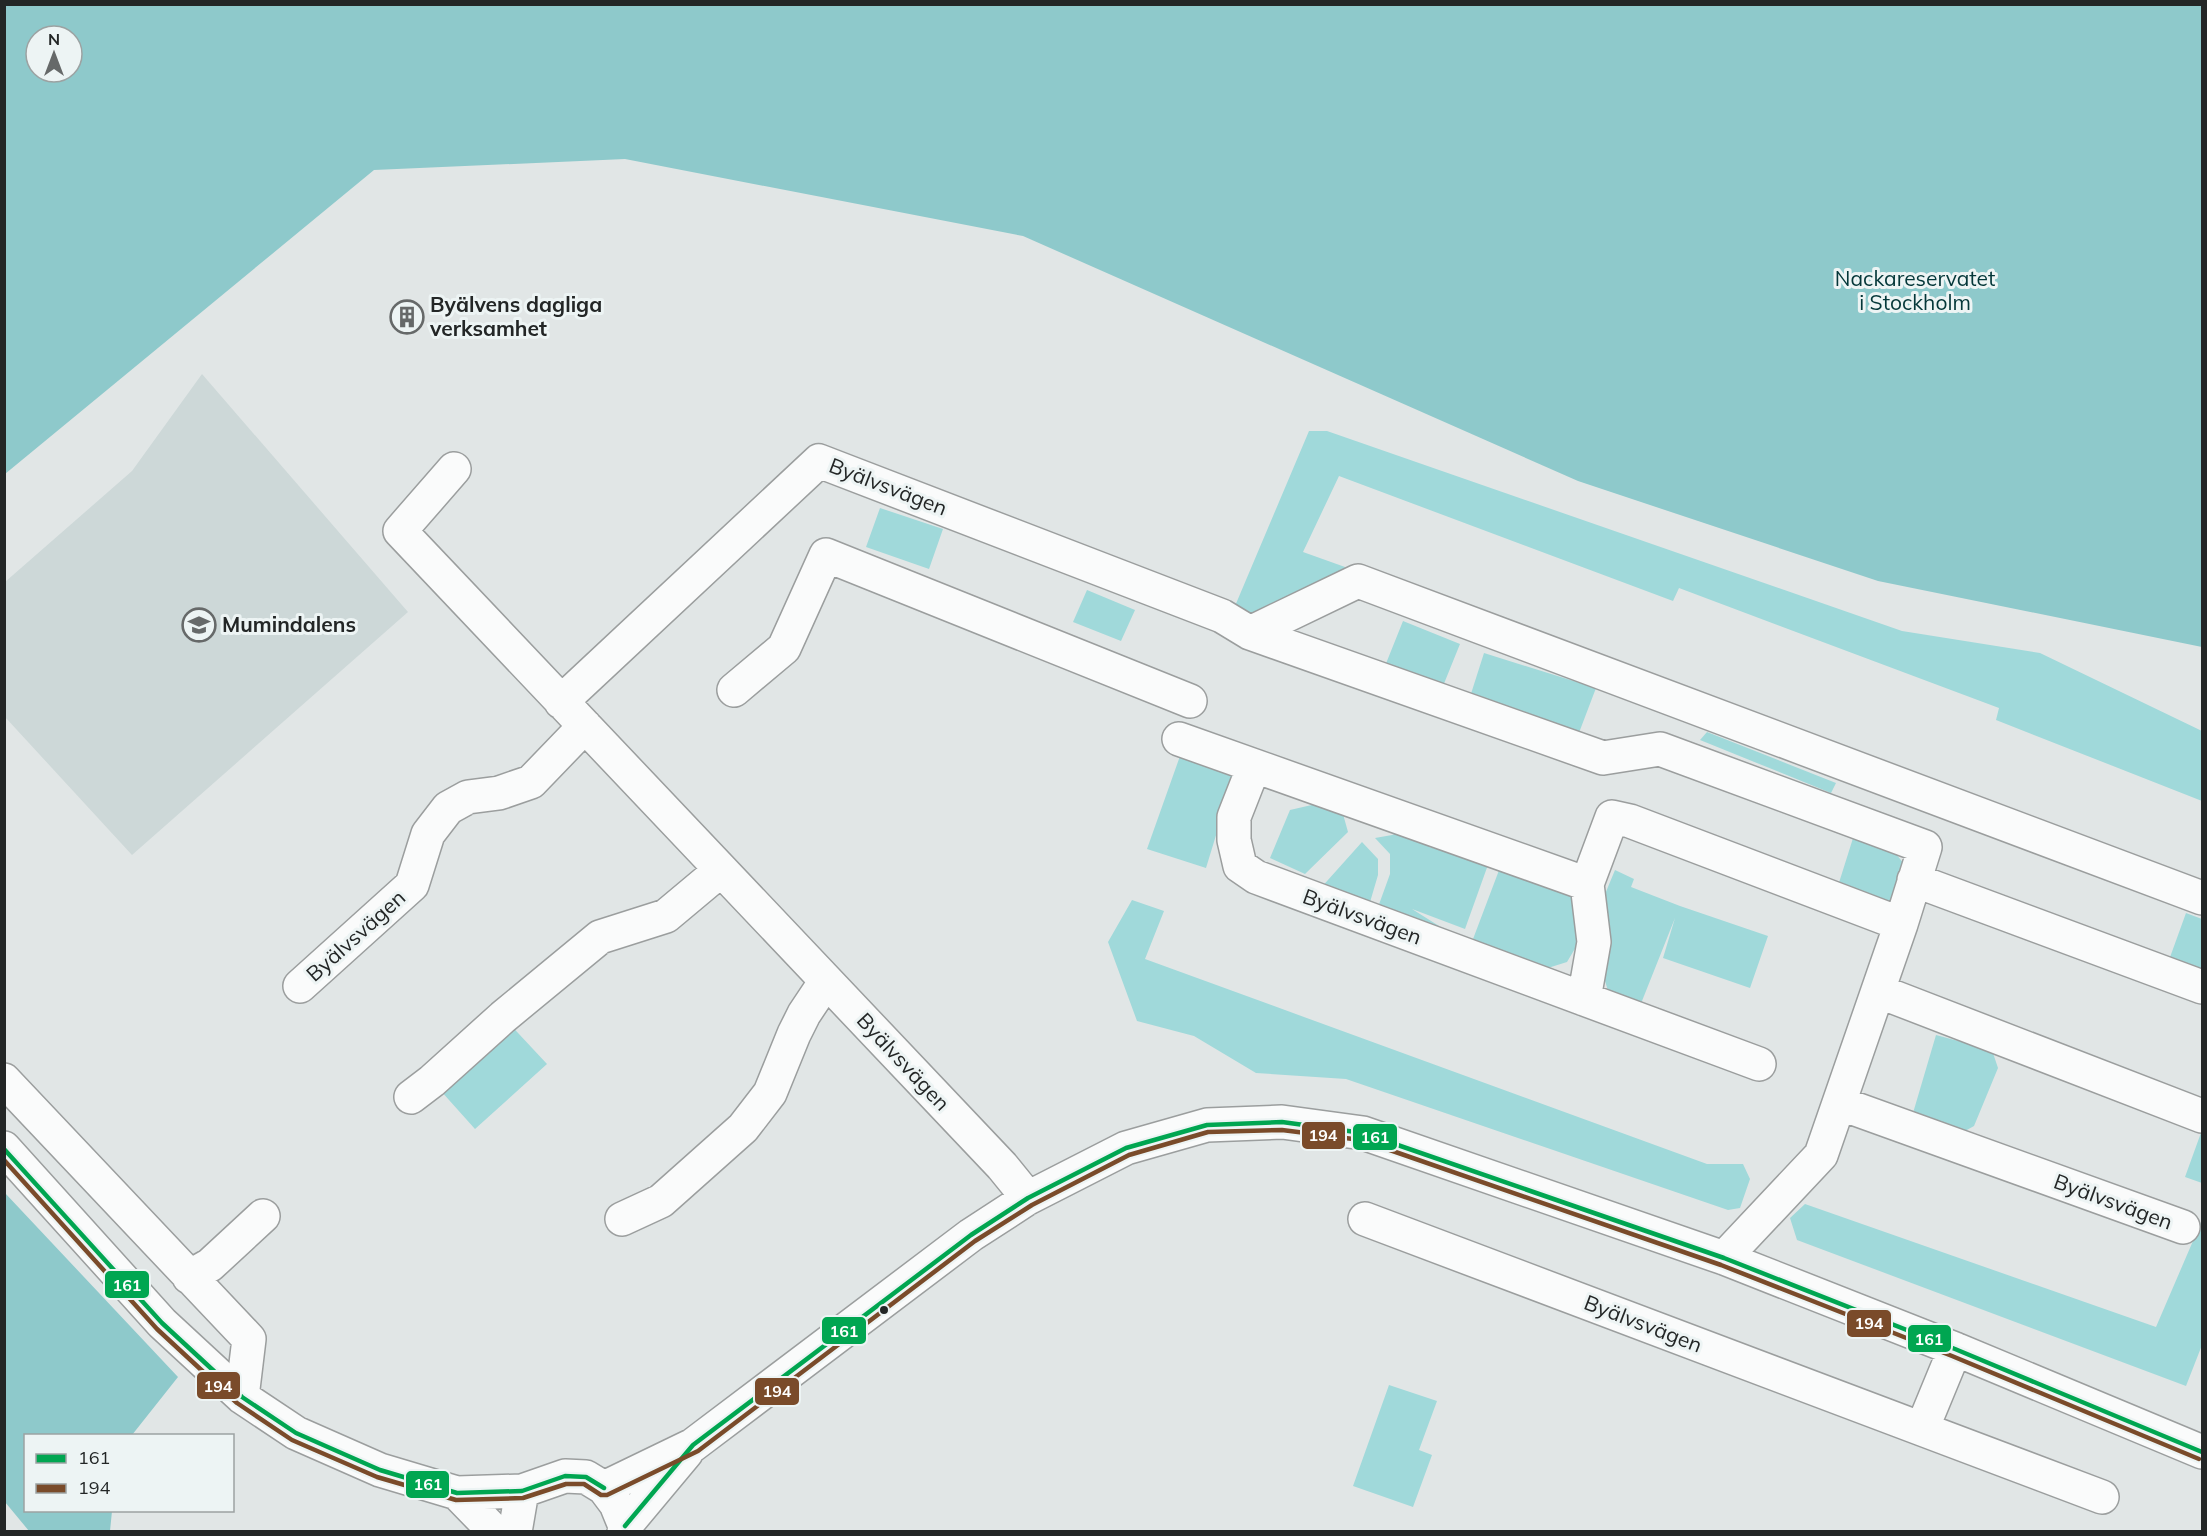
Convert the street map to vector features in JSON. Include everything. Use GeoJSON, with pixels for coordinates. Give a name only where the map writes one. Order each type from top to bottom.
{"type":"FeatureCollection","features":[{"type":"Feature","properties":{"kind":"street","name":"Byälvsvägen"},"geometry":{"type":"LineString","coordinates":[[561,702],[819,461],[1222,616],[1250,633],[1604,758],[1660,749],[1925,847],[1901,924],[1821,1155],[1724,1258]]}},
{"type":"Feature","properties":{"kind":"street","name":"Byälvsvägen"},"geometry":{"type":"LineString","coordinates":[[454,469],[400,531],[1002,1166],[1028,1198]]}},
{"type":"Feature","properties":{"kind":"street"},"geometry":{"type":"LineString","coordinates":[[734,690],[784,648],[826,555],[1190,701]]}},
{"type":"Feature","properties":{"kind":"street"},"geometry":{"type":"LineString","coordinates":[[1250,633],[1358,581],[2202,898]]}},
{"type":"Feature","properties":{"kind":"street"},"geometry":{"type":"LineString","coordinates":[[1660,749],[1668,697]]}},
{"type":"Feature","properties":{"kind":"street","name":"Byälvsvägen"},"geometry":{"type":"LineString","coordinates":[[300,986],[412,885],[428,834],[448,808],[468,797],[499,793],[531,782],[585,726]]}},
{"type":"Feature","properties":{"kind":"street"},"geometry":{"type":"LineString","coordinates":[[1179,739],[1587,884]]}},
{"type":"Feature","properties":{"kind":"street","name":"Byälvsvägen"},"geometry":{"type":"LineString","coordinates":[[1254,766],[1234,817],[1234,840],[1240,866],[1256,877],[1759,1064]]}},
{"type":"Feature","properties":{"kind":"street"},"geometry":{"type":"LineString","coordinates":[[1851,819],[1868,772]]}},
{"type":"Feature","properties":{"kind":"street"},"geometry":{"type":"LineString","coordinates":[[1584,999],[1594,942],[1587,884],[1612,817],[1630,821],[1901,924]]}},
{"type":"Feature","properties":{"kind":"street"},"geometry":{"type":"LineString","coordinates":[[411,1097],[600,937],[666,916],[721,870]]}},
{"type":"Feature","properties":{"kind":"street"},"geometry":{"type":"LineString","coordinates":[[1914,880],[2202,987]]}},
{"type":"Feature","properties":{"kind":"street"},"geometry":{"type":"LineString","coordinates":[[622,1219],[661,1201],[742,1128],[770,1093],[804,1014],[826,981]]}},
{"type":"Feature","properties":{"kind":"street"},"geometry":{"type":"LineString","coordinates":[[1878,991],[2202,1116]]}},
{"type":"Feature","properties":{"kind":"street"},"geometry":{"type":"LineString","coordinates":[[4,1080],[249,1339],[242,1397]]}},
{"type":"Feature","properties":{"kind":"street","name":"Byälvsvägen"},"geometry":{"type":"LineString","coordinates":[[1839,1103],[2183,1227]]}},
{"type":"Feature","properties":{"kind":"street"},"geometry":{"type":"LineString","coordinates":[[604,1488],[693,1445],[971,1235],[1028,1198],[1126,1148],[1207,1125],[1282,1122],[1363,1133],[1724,1258],[1955,1349],[2202,1452]]}},
{"type":"Feature","properties":{"kind":"street"},"geometry":{"type":"LineString","coordinates":[[4,1148],[162,1323],[242,1397],[296,1433],[380,1470],[457,1493],[522,1491],[565,1476],[586,1477],[604,1488],[616,1504],[625,1528]]}},
{"type":"Feature","properties":{"kind":"street"},"geometry":{"type":"LineString","coordinates":[[189,1276],[210,1265],[263,1216]]}},
{"type":"Feature","properties":{"kind":"street","name":"Byälvsvägen"},"geometry":{"type":"LineString","coordinates":[[1365,1219],[2102,1497]]}},
{"type":"Feature","properties":{"kind":"street"},"geometry":{"type":"LineString","coordinates":[[1922,1429],[1955,1349]]}},
{"type":"Feature","properties":{"kind":"street"},"geometry":{"type":"LineString","coordinates":[[625,1528],[693,1445]]}},
{"type":"Feature","properties":{"kind":"street"},"geometry":{"type":"LineString","coordinates":[[515,1532],[522,1491]]}},
{"type":"Feature","properties":{"kind":"street"},"geometry":{"type":"LineString","coordinates":[[457,1493],[495,1532]]}},
{"type":"Feature","properties":{"kind":"shaded area","name":"Mumindalens"},"geometry":{"type":"Polygon","coordinates":[[[202,374],[408,612],[132,855],[5,717],[5,582],[132,471],[202,374]]]}},
{"type":"Feature","properties":{"kind":"shaded area"},"geometry":{"type":"Polygon","coordinates":[[[1309,431],[1327,431],[1902,631],[2040,653],[2202,731],[2202,801],[1996,720],[1999,708],[1679,588],[1673,601],[1339,476],[1303,552],[1345,567],[1342,578],[1249,619],[1235,606],[1309,431]]]}},
{"type":"Feature","properties":{"kind":"shaded area"},"geometry":{"type":"Polygon","coordinates":[[[880,508],[943,529],[929,569],[866,547],[880,508]]]}},
{"type":"Feature","properties":{"kind":"shaded area"},"geometry":{"type":"Polygon","coordinates":[[[1087,590],[1135,610],[1121,641],[1073,622],[1087,590]]]}},
{"type":"Feature","properties":{"kind":"shaded area"},"geometry":{"type":"Polygon","coordinates":[[[1403,621],[1460,644],[1441,691],[1383,671],[1403,621]]]}},
{"type":"Feature","properties":{"kind":"shaded area"},"geometry":{"type":"Polygon","coordinates":[[[1484,653],[1596,688],[1577,738],[1469,700],[1484,653]]]}},
{"type":"Feature","properties":{"kind":"shaded area"},"geometry":{"type":"Polygon","coordinates":[[[1707,732],[1836,783],[1831,793],[1700,740],[1707,732]]]}},
{"type":"Feature","properties":{"kind":"shaded area"},"geometry":{"type":"Polygon","coordinates":[[[1185,742],[1239,760],[1206,868],[1147,849],[1185,742]]]}},
{"type":"Feature","properties":{"kind":"shaded area"},"geometry":{"type":"Polygon","coordinates":[[[1316,804],[1343,814],[1348,832],[1305,874],[1270,858],[1290,810],[1316,804]]]}},
{"type":"Feature","properties":{"kind":"shaded area"},"geometry":{"type":"Polygon","coordinates":[[[1406,830],[1430,839],[1429,847],[1436,849],[1441,842],[1489,862],[1465,929],[1412,909],[1439,926],[1432,943],[1373,921],[1390,874],[1390,854],[1375,838],[1406,830]]]}},
{"type":"Feature","properties":{"kind":"shaded area"},"geometry":{"type":"Polygon","coordinates":[[[1854,835],[1889,845],[1904,864],[1898,899],[1884,904],[1837,889],[1854,835]]]}},
{"type":"Feature","properties":{"kind":"shaded area"},"geometry":{"type":"Polygon","coordinates":[[[1362,842],[1378,859],[1378,875],[1368,909],[1319,890],[1362,842]]]}},
{"type":"Feature","properties":{"kind":"shaded area"},"geometry":{"type":"Polygon","coordinates":[[[1501,865],[1569,891],[1583,909],[1583,935],[1567,962],[1535,972],[1470,947],[1501,865]]]}},
{"type":"Feature","properties":{"kind":"shaded area"},"geometry":{"type":"Polygon","coordinates":[[[1615,870],[1634,879],[1631,887],[1768,936],[1750,988],[1663,958],[1675,918],[1640,1006],[1609,994],[1602,971],[1603,899],[1615,870]]]}},
{"type":"Feature","properties":{"kind":"shaded area"},"geometry":{"type":"Polygon","coordinates":[[[1132,900],[1164,911],[1145,959],[1707,1164],[1743,1164],[1750,1179],[1740,1208],[1728,1210],[1346,1079],[1256,1073],[1194,1036],[1137,1021],[1108,942],[1132,900]]]}},
{"type":"Feature","properties":{"kind":"shaded area"},"geometry":{"type":"Polygon","coordinates":[[[2186,913],[2202,919],[2202,972],[2169,960],[2186,913]]]}},
{"type":"Feature","properties":{"kind":"shaded area"},"geometry":{"type":"Polygon","coordinates":[[[503,1017],[547,1064],[475,1129],[432,1081],[503,1017]]]}},
{"type":"Feature","properties":{"kind":"shaded area"},"geometry":{"type":"Polygon","coordinates":[[[1936,1035],[1992,1050],[1998,1068],[1974,1126],[1965,1131],[1913,1113],[1936,1035]]]}},
{"type":"Feature","properties":{"kind":"shaded area"},"geometry":{"type":"Polygon","coordinates":[[[2202,1130],[2202,1183],[2185,1177],[2202,1130]]]}},
{"type":"Feature","properties":{"kind":"shaded area"},"geometry":{"type":"Polygon","coordinates":[[[1805,1204],[2156,1327],[2202,1220],[2202,1345],[2186,1386],[1797,1240],[1790,1218],[1805,1204]]]}},
{"type":"Feature","properties":{"kind":"shaded area"},"geometry":{"type":"Polygon","coordinates":[[[1389,1385],[1437,1401],[1419,1450],[1432,1455],[1413,1507],[1353,1486],[1389,1385]]]}},
{"type":"Feature","properties":{"kind":"green space","name":"Nackareservatet i Stockholm"},"geometry":{"type":"Polygon","coordinates":[[[5,4],[2202,5],[2202,647],[1878,581],[1578,481],[1023,236],[625,159],[374,170],[5,474],[5,4]]]}},
{"type":"Feature","properties":{"kind":"green space"},"geometry":{"type":"Polygon","coordinates":[[[5,1193],[178,1377],[133,1434],[24,1434],[24,1512],[112,1512],[110,1531],[29,1531],[5,1502],[5,1193]]]}},
{"type":"Feature","properties":{"kind":"transit line","name":"161"},"geometry":{"type":"LineString","coordinates":[[625,1526],[693,1445],[971,1235],[1028,1198],[1126,1148],[1207,1125],[1282,1122],[1363,1133],[1724,1258],[1955,1349],[2202,1452]]}},
{"type":"Feature","properties":{"kind":"transit line","name":"194"},"geometry":{"type":"LineString","coordinates":[[4,1160],[157,1329],[237,1403],[292,1440],[377,1477],[456,1500],[523,1498],[566,1484],[584,1484],[601,1495],[607,1495],[698,1451],[975,1241],[1032,1205],[1129,1155],[1208,1132],[1282,1130],[1361,1140],[1721,1265],[1952,1356],[2199,1459]]}},
{"type":"Feature","properties":{"kind":"transit line","name":"161"},"geometry":{"type":"LineString","coordinates":[[4,1149],[162,1323],[242,1397],[296,1433],[380,1470],[457,1493],[522,1491],[565,1476],[586,1477],[604,1488]]}},
{"type":"Feature","properties":{"kind":"place","name":"Byälvens dagliga verksamhet"},"geometry":{"type":"Point","coordinates":[407,317]}},
{"type":"Feature","properties":{"kind":"place","name":"Mumindalens"},"geometry":{"type":"Point","coordinates":[199,625]}}]}
